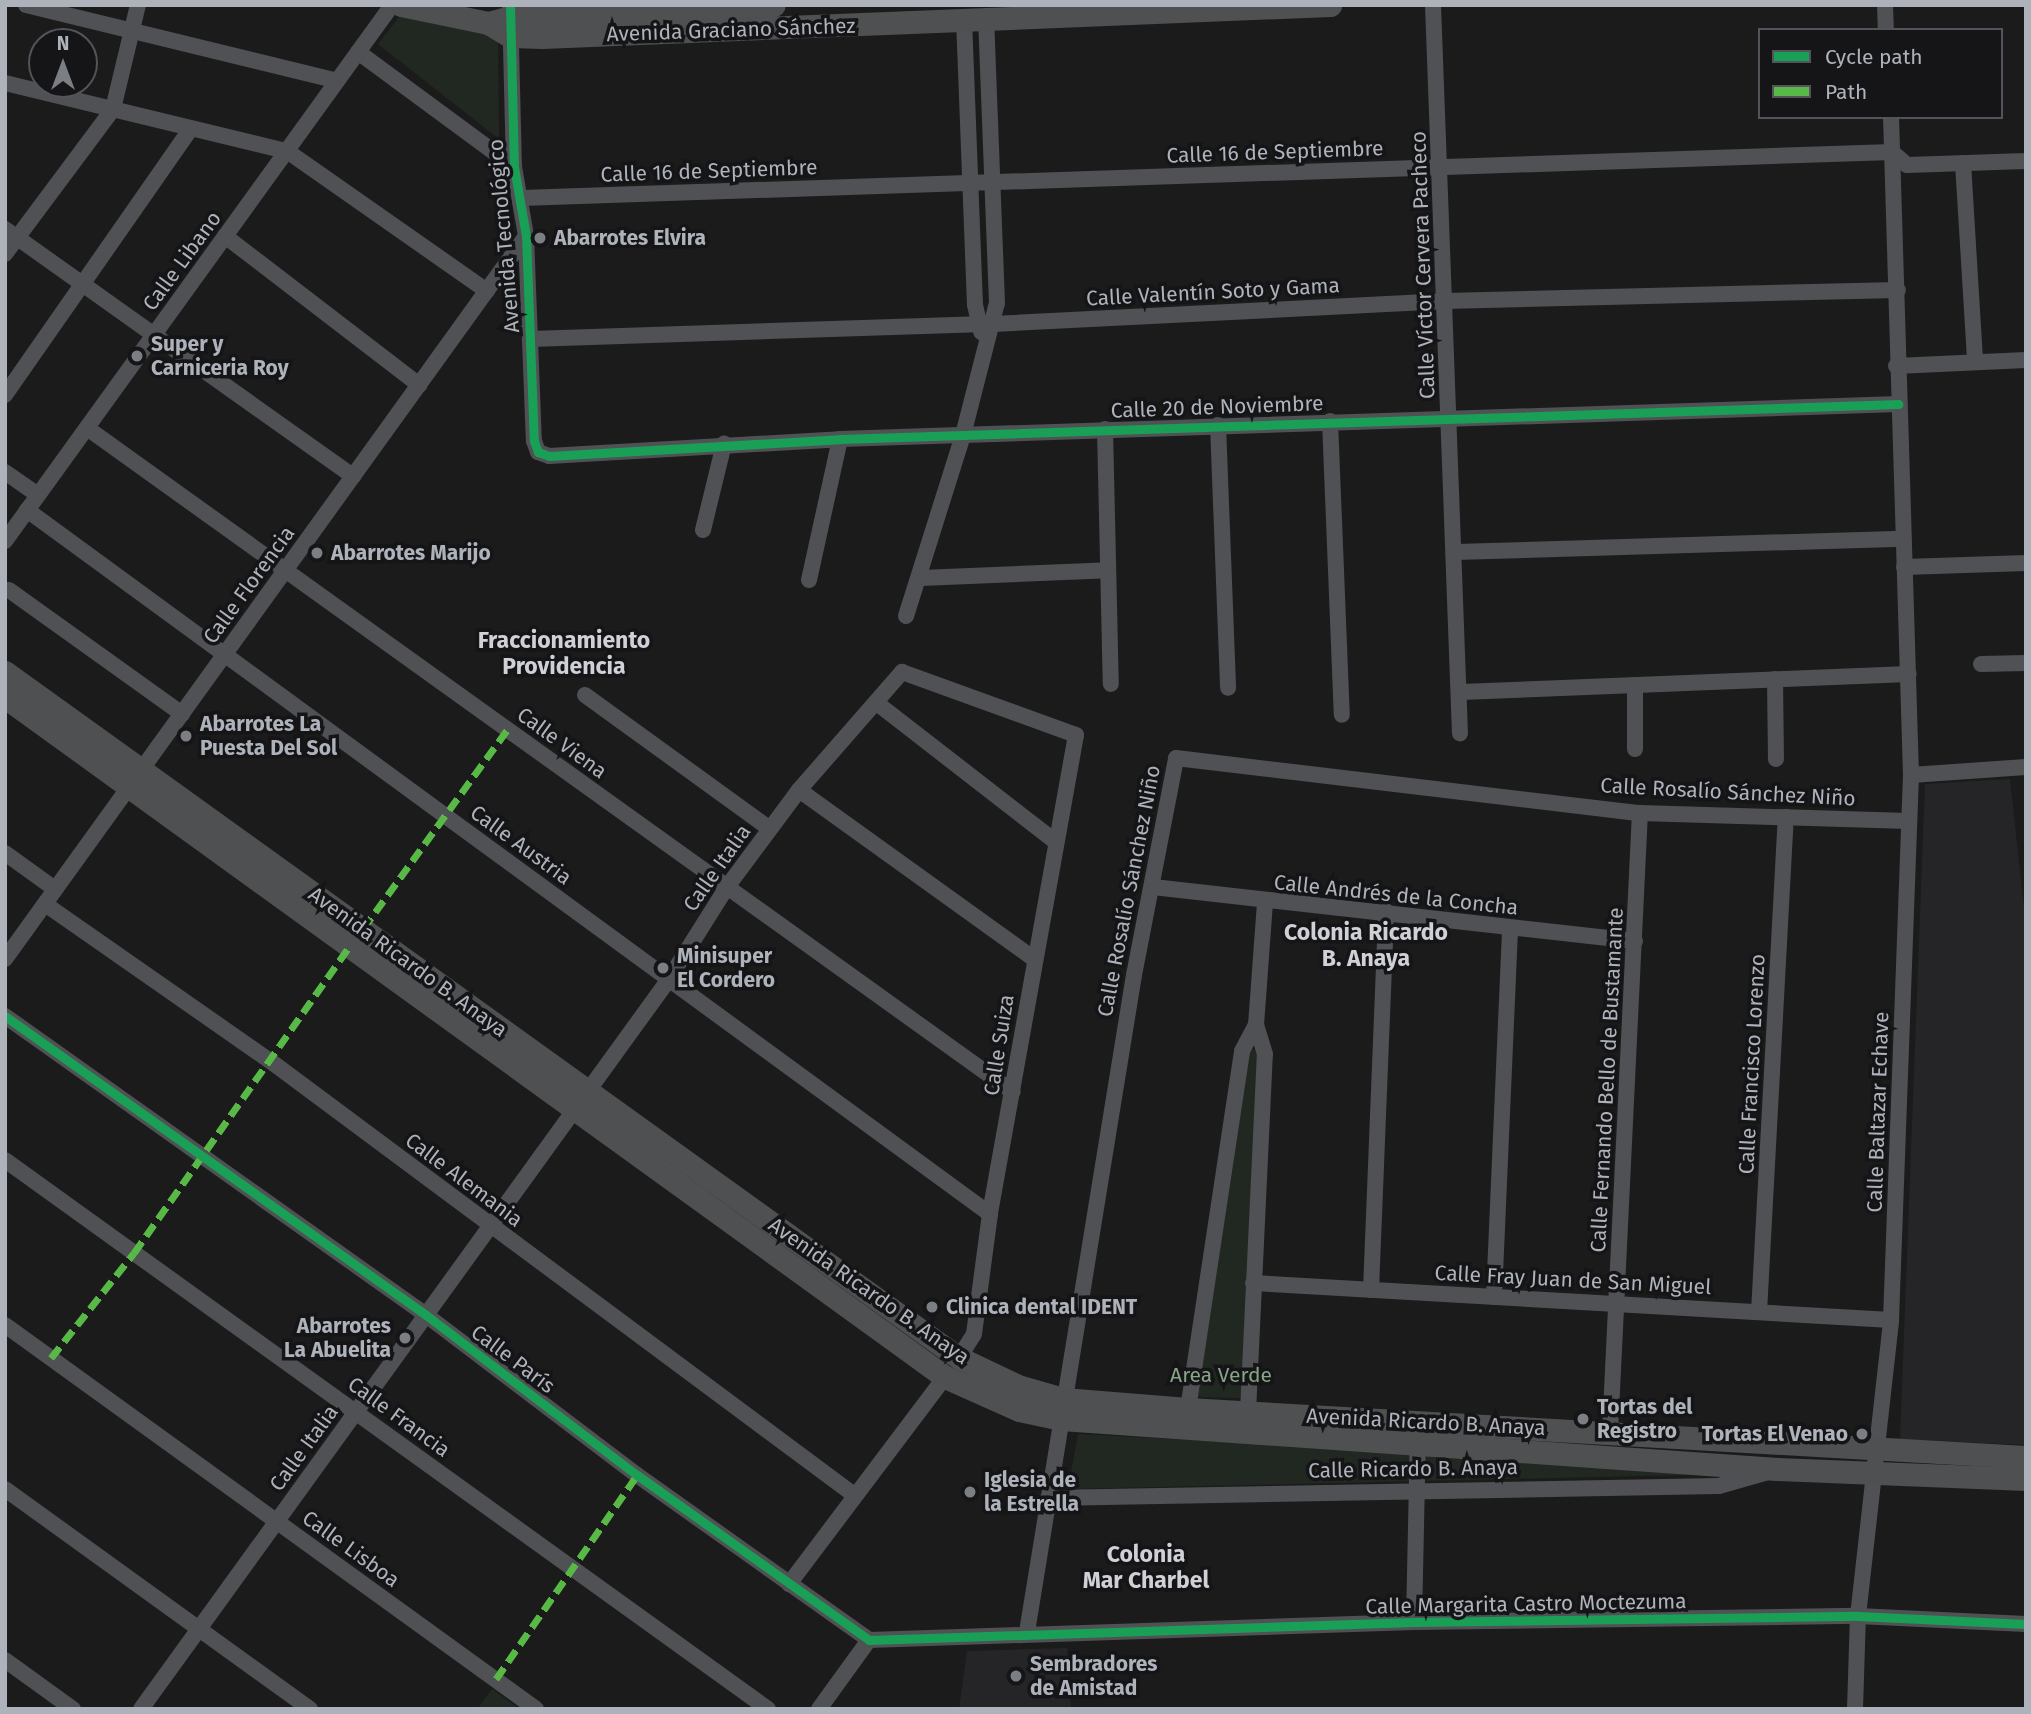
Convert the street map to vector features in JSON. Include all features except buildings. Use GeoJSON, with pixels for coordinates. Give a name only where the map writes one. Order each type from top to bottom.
{"type":"FeatureCollection","features":[{"type":"Feature","properties":{"kind":"main road"},"geometry":{"type":"LineString","coordinates":[[401,5],[504,20]]}},
{"type":"Feature","properties":{"kind":"main road","name":"Avenida Graciano Sánchez"},"geometry":{"type":"LineString","coordinates":[[504,20],[774,5]]}},
{"type":"Feature","properties":{"kind":"main road","name":"Avenida Graciano Sánchez"},"geometry":{"type":"LineString","coordinates":[[504,20],[747,30],[975,12],[1330,5]]}},
{"type":"Feature","properties":{"kind":"main road"},"geometry":{"type":"LineString","coordinates":[[745,6],[747,30]]}},
{"type":"Feature","properties":{"kind":"main road","name":"Avenida Ricardo B. Anaya"},"geometry":{"type":"LineString","coordinates":[[5,672],[135,778],[581,1100],[675,1154],[959,1358],[1062,1409],[1418,1432],[1610,1432],[2026,1479]]}},
{"type":"Feature","properties":{"kind":"main road","name":"Avenida Ricardo B. Anaya"},"geometry":{"type":"LineString","coordinates":[[5,697],[135,778]]}},
{"type":"Feature","properties":{"kind":"main road","name":"Avenida Ricardo B. Anaya"},"geometry":{"type":"LineString","coordinates":[[581,1100],[662,1173],[945,1377],[1019,1410],[1188,1409],[1248,1412],[1777,1469],[1874,1461],[2026,1457]]}},
{"type":"Feature","properties":{"kind":"main road"},"geometry":{"type":"LineString","coordinates":[[662,1173],[675,1154]]}},
{"type":"Feature","properties":{"kind":"street"},"geometry":{"type":"LineString","coordinates":[[26,5],[337,81]]}},
{"type":"Feature","properties":{"kind":"street"},"geometry":{"type":"LineString","coordinates":[[5,254],[12,232],[113,109],[138,5]]}},
{"type":"Feature","properties":{"kind":"street","name":"Calle Libano"},"geometry":{"type":"LineString","coordinates":[[5,541],[392,5]]}},
{"type":"Feature","properties":{"kind":"street","name":"Calle Víctor Cervera Pacheco"},"geometry":{"type":"LineString","coordinates":[[1433,5],[1461,692],[1460,734]]}},
{"type":"Feature","properties":{"kind":"street"},"geometry":{"type":"LineString","coordinates":[[1885,5],[1886,28]]}},
{"type":"Feature","properties":{"kind":"street"},"geometry":{"type":"LineString","coordinates":[[975,12],[994,183],[997,303],[986,324]]}},
{"type":"Feature","properties":{"kind":"street"},"geometry":{"type":"LineString","coordinates":[[906,616],[963,435],[986,324],[970,183],[975,12]]}},
{"type":"Feature","properties":{"kind":"street","name":"Avenida Tecnológico"},"geometry":{"type":"LineString","coordinates":[[504,20],[514,167],[526,236],[534,442],[538,452]]}},
{"type":"Feature","properties":{"kind":"street"},"geometry":{"type":"LineString","coordinates":[[358,52],[514,167]]}},
{"type":"Feature","properties":{"kind":"street"},"geometry":{"type":"LineString","coordinates":[[5,83],[287,152],[487,291]]}},
{"type":"Feature","properties":{"kind":"street","name":"Calle Baltazar Echave"},"geometry":{"type":"LineString","coordinates":[[1855,1709],[1858,1616],[1891,1320],[1911,775],[1896,366],[1898,290],[1891,119]]}},
{"type":"Feature","properties":{"kind":"street"},"geometry":{"type":"LineString","coordinates":[[5,395],[85,285],[191,128]]}},
{"type":"Feature","properties":{"kind":"street","name":"Calle 16 de Septiembre"},"geometry":{"type":"LineString","coordinates":[[521,198],[1892,152],[1907,165],[2026,162]]}},
{"type":"Feature","properties":{"kind":"street"},"geometry":{"type":"LineString","coordinates":[[1963,163],[1975,362]]}},
{"type":"Feature","properties":{"kind":"street"},"geometry":{"type":"LineString","coordinates":[[12,232],[354,476]]}},
{"type":"Feature","properties":{"kind":"street"},"geometry":{"type":"LineString","coordinates":[[225,236],[419,385]]}},
{"type":"Feature","properties":{"kind":"street","name":"Calle Florencia"},"geometry":{"type":"LineString","coordinates":[[5,959],[526,236]]}},
{"type":"Feature","properties":{"kind":"street","name":"Calle Valentín Soto y Gama"},"geometry":{"type":"LineString","coordinates":[[531,339],[986,324],[1445,301],[1898,290]]}},
{"type":"Feature","properties":{"kind":"street"},"geometry":{"type":"LineString","coordinates":[[1896,366],[2026,360]]}},
{"type":"Feature","properties":{"kind":"street","name":"Calle 20 de Noviembre"},"geometry":{"type":"LineString","coordinates":[[538,452],[549,456],[840,439],[1450,416],[1898,404]]}},
{"type":"Feature","properties":{"kind":"street"},"geometry":{"type":"LineString","coordinates":[[1329,421],[1342,715]]}},
{"type":"Feature","properties":{"kind":"street"},"geometry":{"type":"LineString","coordinates":[[1218,425],[1228,688]]}},
{"type":"Feature","properties":{"kind":"street","name":"Calle Viena"},"geometry":{"type":"LineString","coordinates":[[86,428],[1013,1092]]}},
{"type":"Feature","properties":{"kind":"street"},"geometry":{"type":"LineString","coordinates":[[1105,429],[1111,684]]}},
{"type":"Feature","properties":{"kind":"street"},"geometry":{"type":"LineString","coordinates":[[809,580],[840,439]]}},
{"type":"Feature","properties":{"kind":"street"},"geometry":{"type":"LineString","coordinates":[[703,530],[724,444]]}},
{"type":"Feature","properties":{"kind":"street"},"geometry":{"type":"LineString","coordinates":[[5,472],[38,495]]}},
{"type":"Feature","properties":{"kind":"street","name":"Calle Austria"},"geometry":{"type":"LineString","coordinates":[[27,510],[990,1214]]}},
{"type":"Feature","properties":{"kind":"street"},"geometry":{"type":"LineString","coordinates":[[1455,552],[1903,539]]}},
{"type":"Feature","properties":{"kind":"street"},"geometry":{"type":"LineString","coordinates":[[1904,567],[2026,563]]}},
{"type":"Feature","properties":{"kind":"street"},"geometry":{"type":"LineString","coordinates":[[920,578],[1108,570]]}},
{"type":"Feature","properties":{"kind":"street"},"geometry":{"type":"LineString","coordinates":[[9,590],[182,714]]}},
{"type":"Feature","properties":{"kind":"street"},"geometry":{"type":"LineString","coordinates":[[1981,664],[2026,663]]}},
{"type":"Feature","properties":{"kind":"street","name":"Calle Italia"},"geometry":{"type":"LineString","coordinates":[[141,1709],[669,979],[727,887],[799,790],[878,704],[902,672],[1076,735]]}},
{"type":"Feature","properties":{"kind":"street"},"geometry":{"type":"LineString","coordinates":[[1461,692],[1909,674]]}},
{"type":"Feature","properties":{"kind":"street"},"geometry":{"type":"LineString","coordinates":[[1775,679],[1776,759]]}},
{"type":"Feature","properties":{"kind":"street"},"geometry":{"type":"LineString","coordinates":[[1635,685],[1635,749]]}},
{"type":"Feature","properties":{"kind":"street"},"geometry":{"type":"LineString","coordinates":[[585,695],[770,830]]}},
{"type":"Feature","properties":{"kind":"street"},"geometry":{"type":"LineString","coordinates":[[878,704],[1056,842]]}},
{"type":"Feature","properties":{"kind":"street","name":"Calle Suiza"},"geometry":{"type":"LineString","coordinates":[[959,1358],[974,1334],[990,1214],[1076,735]]}},
{"type":"Feature","properties":{"kind":"street","name":"Calle Rosalío Sánchez Niño"},"geometry":{"type":"LineString","coordinates":[[1027,1632],[1134,975],[1176,758],[1640,813],[1908,821]]}},
{"type":"Feature","properties":{"kind":"street"},"geometry":{"type":"LineString","coordinates":[[1911,775],[2026,767]]}},
{"type":"Feature","properties":{"kind":"street"},"geometry":{"type":"LineString","coordinates":[[799,790],[1034,959]]}},
{"type":"Feature","properties":{"kind":"street","name":"Calle Fernando Bello de Bustamante"},"geometry":{"type":"LineString","coordinates":[[1610,1432],[1640,813]]}},
{"type":"Feature","properties":{"kind":"street","name":"Calle Francisco Lorenzo"},"geometry":{"type":"LineString","coordinates":[[1759,1312],[1786,817]]}},
{"type":"Feature","properties":{"kind":"street"},"geometry":{"type":"LineString","coordinates":[[5,853],[55,889]]}},
{"type":"Feature","properties":{"kind":"street","name":"Calle Andrés de la Concha"},"geometry":{"type":"LineString","coordinates":[[1153,887],[1635,941]]}},
{"type":"Feature","properties":{"kind":"street"},"geometry":{"type":"LineString","coordinates":[[1248,1412],[1265,1054],[1256,1025],[1265,901]]}},
{"type":"Feature","properties":{"kind":"street","name":"Calle Alemania"},"geometry":{"type":"LineString","coordinates":[[45,904],[268,1060],[854,1495]]}},
{"type":"Feature","properties":{"kind":"street"},"geometry":{"type":"LineString","coordinates":[[1371,1290],[1386,911]]}},
{"type":"Feature","properties":{"kind":"street"},"geometry":{"type":"LineString","coordinates":[[1494,1297],[1510,929]]}},
{"type":"Feature","properties":{"kind":"street","name":"Calle París"},"geometry":{"type":"LineString","coordinates":[[5,1016],[426,1315],[789,1584],[869,1640]]}},
{"type":"Feature","properties":{"kind":"street"},"geometry":{"type":"LineString","coordinates":[[1188,1409],[1242,1051],[1256,1025]]}},
{"type":"Feature","properties":{"kind":"street","name":"Calle Francia"},"geometry":{"type":"LineString","coordinates":[[5,1160],[768,1709]]}},
{"type":"Feature","properties":{"kind":"street","name":"Calle Fray Juan de San Miguel"},"geometry":{"type":"LineString","coordinates":[[1253,1283],[1891,1320]]}},
{"type":"Feature","properties":{"kind":"street","name":"Calle Lisboa"},"geometry":{"type":"LineString","coordinates":[[5,1325],[536,1709]]}},
{"type":"Feature","properties":{"kind":"street"},"geometry":{"type":"LineString","coordinates":[[789,1584],[945,1377]]}},
{"type":"Feature","properties":{"kind":"street"},"geometry":{"type":"LineString","coordinates":[[1414,1622],[1418,1432]]}},
{"type":"Feature","properties":{"kind":"street","name":"Calle Ricardo B. Anaya"},"geometry":{"type":"LineString","coordinates":[[1048,1499],[1719,1486],[1777,1469]]}},
{"type":"Feature","properties":{"kind":"street"},"geometry":{"type":"LineString","coordinates":[[5,1489],[310,1709]]}},
{"type":"Feature","properties":{"kind":"street","name":"Calle Margarita Castro Moctezuma"},"geometry":{"type":"LineString","coordinates":[[1027,1632],[1414,1622],[1858,1616],[2026,1623]]}},
{"type":"Feature","properties":{"kind":"street"},"geometry":{"type":"LineString","coordinates":[[819,1709],[869,1640],[1027,1632]]}},
{"type":"Feature","properties":{"kind":"street"},"geometry":{"type":"LineString","coordinates":[[5,1660],[73,1709]]}},
{"type":"Feature","properties":{"kind":"shaded area"},"geometry":{"type":"Polygon","coordinates":[[[2010,779],[2026,926],[2026,1445],[1900,1439],[1925,784],[2010,779]]]}},
{"type":"Feature","properties":{"kind":"shaded area","name":"Sembradores de Amistad"},"geometry":{"type":"Polygon","coordinates":[[[1067,1648],[1071,1709],[959,1709],[967,1651],[1067,1648]]]}},
{"type":"Feature","properties":{"kind":"green space"},"geometry":{"type":"Polygon","coordinates":[[[402,13],[498,36],[499,139],[378,44],[402,13]]]}},
{"type":"Feature","properties":{"kind":"green space","name":"Area Verde"},"geometry":{"type":"Polygon","coordinates":[[[1256,1048],[1260,1053],[1241,1398],[1195,1397],[1249,1052],[1256,1048]]]}},
{"type":"Feature","properties":{"kind":"green space"},"geometry":{"type":"Polygon","coordinates":[[[1078,1434],[1686,1466],[1686,1475],[1068,1489],[1078,1434]]]}},
{"type":"Feature","properties":{"kind":"green space"},"geometry":{"type":"Polygon","coordinates":[[[492,1689],[520,1709],[477,1709],[492,1689]]]}},
{"type":"Feature","properties":{"kind":"marked path"},"geometry":{"type":"LineString","coordinates":[[363,929],[507,730]]}},
{"type":"Feature","properties":{"kind":"marked path"},"geometry":{"type":"LineString","coordinates":[[51,1358],[134,1253],[349,947]]}},
{"type":"Feature","properties":{"kind":"marked path"},"geometry":{"type":"LineString","coordinates":[[496,1679],[637,1475]]}},
{"type":"Feature","properties":{"kind":"cycle path"},"geometry":{"type":"LineString","coordinates":[[510,5],[514,167],[526,236],[534,441],[538,452],[549,456],[840,439],[1898,404]]}},
{"type":"Feature","properties":{"kind":"cycle path"},"geometry":{"type":"LineString","coordinates":[[5,1016],[426,1315],[637,1475],[869,1640],[1414,1622],[1858,1616],[2026,1624]]}},
{"type":"Feature","properties":{"kind":"place","name":"Abarrotes Elvira"},"geometry":{"type":"Point","coordinates":[540,238]}},
{"type":"Feature","properties":{"kind":"place","name":"Super y Carniceria Roy"},"geometry":{"type":"Point","coordinates":[137,356]}},
{"type":"Feature","properties":{"kind":"place","name":"Abarrotes Marijo"},"geometry":{"type":"Point","coordinates":[317,553]}},
{"type":"Feature","properties":{"kind":"place","name":"Abarrotes La Puesta Del Sol"},"geometry":{"type":"Point","coordinates":[186,736]}},
{"type":"Feature","properties":{"kind":"place","name":"Minisuper El Cordero"},"geometry":{"type":"Point","coordinates":[663,968]}},
{"type":"Feature","properties":{"kind":"place","name":"Clinica dental IDENT"},"geometry":{"type":"Point","coordinates":[932,1307]}},
{"type":"Feature","properties":{"kind":"place","name":"Abarrotes La Abuelita"},"geometry":{"type":"Point","coordinates":[405,1338]}},
{"type":"Feature","properties":{"kind":"place","name":"Tortas del Registro"},"geometry":{"type":"Point","coordinates":[1583,1419]}},
{"type":"Feature","properties":{"kind":"place","name":"Tortas El Venao"},"geometry":{"type":"Point","coordinates":[1862,1434]}},
{"type":"Feature","properties":{"kind":"place","name":"Iglesia de la Estrella"},"geometry":{"type":"Point","coordinates":[970,1492]}},
{"type":"Feature","properties":{"kind":"place","name":"Sembradores de Amistad"},"geometry":{"type":"Point","coordinates":[1016,1676]}},
{"type":"Feature","properties":{"kind":"district","name":"Fraccionamiento Providencia"},"geometry":{"type":"Point","coordinates":[564,653]}},
{"type":"Feature","properties":{"kind":"district","name":"Colonia Ricardo B. Anaya"},"geometry":{"type":"Point","coordinates":[1366,945]}},
{"type":"Feature","properties":{"kind":"district","name":"Colonia Mar Charbel"},"geometry":{"type":"Point","coordinates":[1146,1567]}}]}
